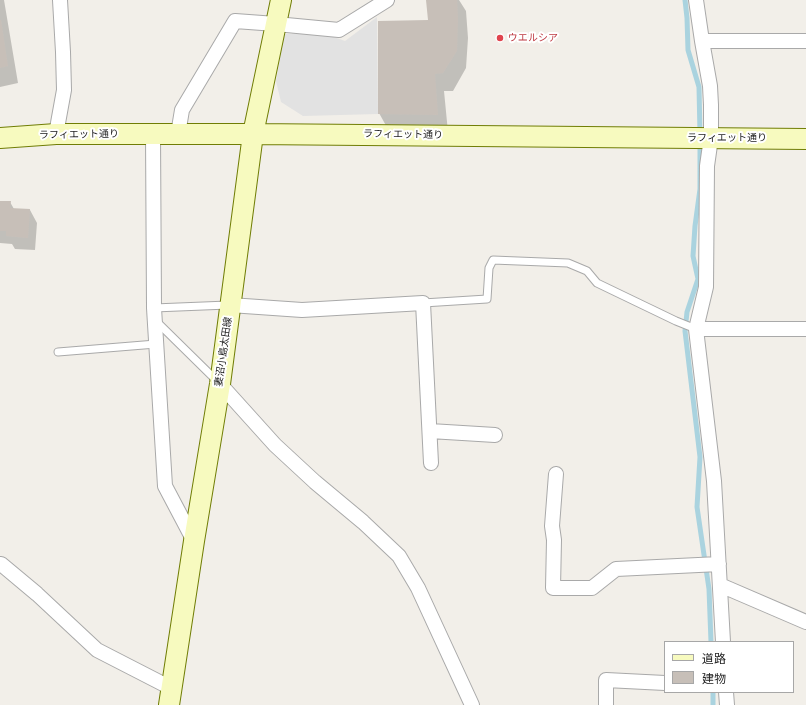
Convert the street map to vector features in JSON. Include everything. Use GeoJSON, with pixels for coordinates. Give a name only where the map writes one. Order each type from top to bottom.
{"type":"FeatureCollection","features":[{"type":"Feature","properties":{"kind":"street"},"geometry":{"type":"LineString","coordinates":[[56,134],[64,90],[60,0]]}},
{"type":"Feature","properties":{"kind":"street","name":"妻沼小島太田線"},"geometry":{"type":"LineString","coordinates":[[170,696],[220,384],[253,134],[281,0]]}},
{"type":"Feature","properties":{"kind":"street"},"geometry":{"type":"LineString","coordinates":[[178,134],[182,110],[235,21],[339,30],[387,0]]}},
{"type":"Feature","properties":{"kind":"street"},"geometry":{"type":"LineString","coordinates":[[696,0],[712,105],[711,138],[707,166],[706,287],[696,329],[714,481],[723,641]]}},
{"type":"Feature","properties":{"kind":"street"},"geometry":{"type":"LineString","coordinates":[[702,41],[806,41]]}},
{"type":"Feature","properties":{"kind":"street","name":"ラフィエット通り"},"geometry":{"type":"LineString","coordinates":[[0,138],[56,134],[253,134],[806,139]]}},
{"type":"Feature","properties":{"kind":"street"},"geometry":{"type":"LineString","coordinates":[[153,134],[154,314],[165,486],[194,541]]}},
{"type":"Feature","properties":{"kind":"street"},"geometry":{"type":"LineString","coordinates":[[230,305],[302,310],[423,303],[431,463]]}},
{"type":"Feature","properties":{"kind":"street"},"geometry":{"type":"LineString","coordinates":[[696,329],[806,329]]}},
{"type":"Feature","properties":{"kind":"street"},"geometry":{"type":"LineString","coordinates":[[220,384],[275,445],[315,482],[363,522],[399,556],[418,588],[472,705]]}},
{"type":"Feature","properties":{"kind":"street"},"geometry":{"type":"LineString","coordinates":[[430,431],[495,435]]}},
{"type":"Feature","properties":{"kind":"street"},"geometry":{"type":"LineString","coordinates":[[556,474],[552,526],[554,540],[553,588],[592,588],[616,569],[719,564]]}},
{"type":"Feature","properties":{"kind":"street"},"geometry":{"type":"LineString","coordinates":[[0,565],[1,564],[37,594],[97,650],[170,696]]}},
{"type":"Feature","properties":{"kind":"street"},"geometry":{"type":"LineString","coordinates":[[720,586],[806,622]]}},
{"type":"Feature","properties":{"kind":"street"},"geometry":{"type":"LineString","coordinates":[[606,705],[606,680],[664,683]]}},
{"type":"Feature","properties":{"kind":"street"},"geometry":{"type":"LineString","coordinates":[[726,693],[727,705]]}},
{"type":"Feature","properties":{"kind":"lane"},"geometry":{"type":"LineString","coordinates":[[423,303],[487,298],[489,268],[493,260],[568,263],[587,271],[597,283],[696,329]]}},
{"type":"Feature","properties":{"kind":"lane"},"geometry":{"type":"LineString","coordinates":[[154,314],[230,305]]}},
{"type":"Feature","properties":{"kind":"lane"},"geometry":{"type":"LineString","coordinates":[[154,314],[220,384]]}},
{"type":"Feature","properties":{"kind":"lane"},"geometry":{"type":"LineString","coordinates":[[58,352],[156,344]]}},
{"type":"Feature","properties":{"kind":"shaded area"},"geometry":{"type":"Polygon","coordinates":[[[377,17],[378,114],[303,116],[281,102],[276,81],[284,34],[323,33],[345,41],[377,17]]]}},
{"type":"Feature","properties":{"kind":"building"},"geometry":{"type":"Polygon","coordinates":[[[426,0],[457,0],[457,51],[443,73],[435,74],[438,115],[378,114],[378,21],[428,20],[426,0]]]}},
{"type":"Feature","properties":{"kind":"building"},"geometry":{"type":"Polygon","coordinates":[[[0,20],[8,66],[0,68],[0,20]]]}},
{"type":"Feature","properties":{"kind":"building"},"geometry":{"type":"Polygon","coordinates":[[[0,201],[11,201],[10,208],[30,209],[28,238],[6,236],[6,231],[0,231],[0,201]]]}},
{"type":"Feature","properties":{"kind":"waterway"},"geometry":{"type":"LineString","coordinates":[[685,0],[688,50],[699,87],[700,134]]}},
{"type":"Feature","properties":{"kind":"waterway"},"geometry":{"type":"LineString","coordinates":[[700,142],[700,189],[693,256],[698,279],[687,312],[685,331],[700,457],[697,507],[709,589],[711,641]]}},
{"type":"Feature","properties":{"kind":"waterway"},"geometry":{"type":"LineString","coordinates":[[713,693],[713,705]]}},
{"type":"Feature","properties":{"kind":"place","name":"ウエルシア"},"geometry":{"type":"Point","coordinates":[500,38]}}]}
